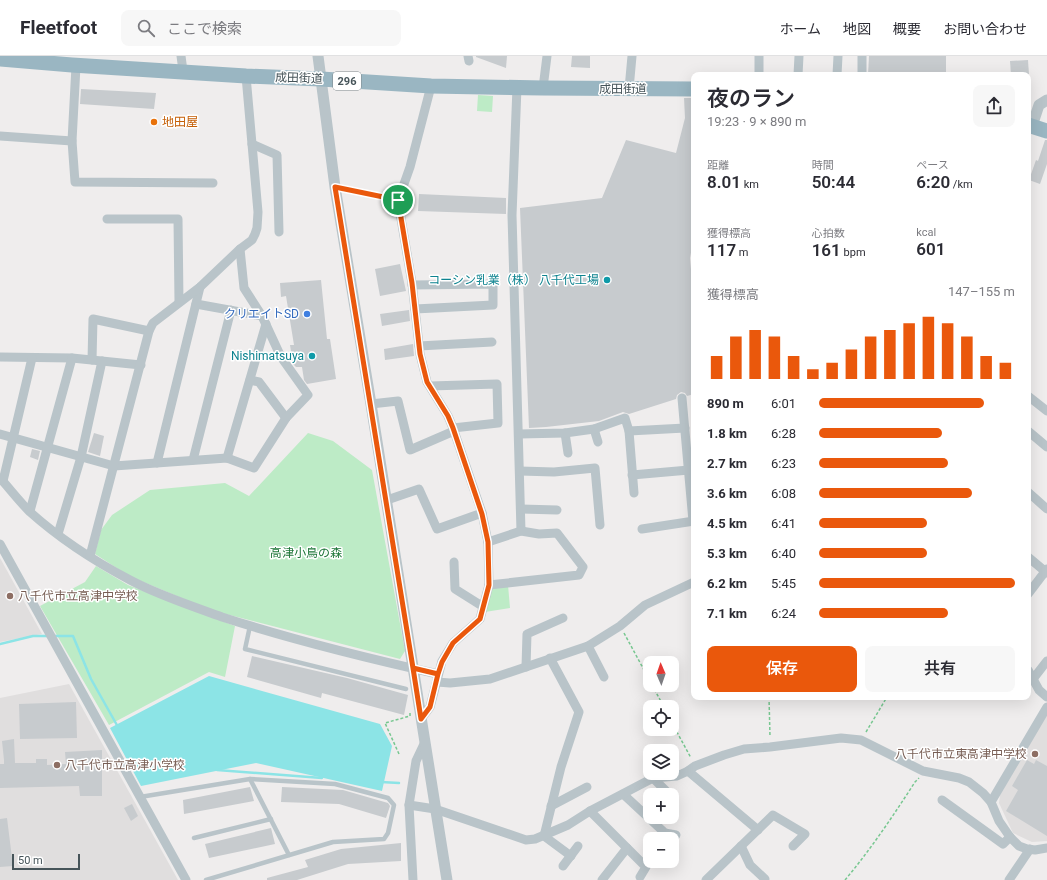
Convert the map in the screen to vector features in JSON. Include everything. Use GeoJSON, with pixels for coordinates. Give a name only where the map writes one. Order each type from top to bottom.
{"type":"FeatureCollection","features":[{"type":"Feature","properties":{"kind":"highway","name":"成田街道"},"geometry":{"type":"LineString","coordinates":[[0,59],[72,62],[246,76],[431,86],[691,89]]}},
{"type":"Feature","properties":{"kind":"highway"},"geometry":{"type":"LineString","coordinates":[[1031,129],[1047,131]]}},
{"type":"Feature","properties":{"kind":"street"},"geometry":{"type":"LineString","coordinates":[[181,56],[183,71]]}},
{"type":"Feature","properties":{"kind":"street"},"geometry":{"type":"LineString","coordinates":[[318,56],[335,187],[387,500],[447,880]]}},
{"type":"Feature","properties":{"kind":"street"},"geometry":{"type":"LineString","coordinates":[[543,88],[547,56]]}},
{"type":"Feature","properties":{"kind":"street"},"geometry":{"type":"LineString","coordinates":[[629,89],[632,56]]}},
{"type":"Feature","properties":{"kind":"street"},"geometry":{"type":"LineString","coordinates":[[759,56],[759,72]]}},
{"type":"Feature","properties":{"kind":"street"},"geometry":{"type":"LineString","coordinates":[[798,72],[799,56]]}},
{"type":"Feature","properties":{"kind":"street"},"geometry":{"type":"LineString","coordinates":[[837,72],[838,56]]}},
{"type":"Feature","properties":{"kind":"street"},"geometry":{"type":"LineString","coordinates":[[862,56],[862,72]]}},
{"type":"Feature","properties":{"kind":"street"},"geometry":{"type":"LineString","coordinates":[[72,62],[72,141],[75,182],[213,183]]}},
{"type":"Feature","properties":{"kind":"street"},"geometry":{"type":"LineString","coordinates":[[90,556],[149,331],[153,323],[200,287],[240,249],[252,240],[256,234],[258,212],[246,76]]}},
{"type":"Feature","properties":{"kind":"street"},"geometry":{"type":"LineString","coordinates":[[421,719],[430,707],[442,662],[453,643],[480,619],[482,606],[489,585],[488,542],[482,514],[454,430],[448,416],[427,382],[419,346],[412,285],[398,200],[410,167],[431,86]]}},
{"type":"Feature","properties":{"kind":"street"},"geometry":{"type":"LineString","coordinates":[[517,87],[512,215],[522,531]]}},
{"type":"Feature","properties":{"kind":"street"},"geometry":{"type":"LineString","coordinates":[[1031,124],[1039,105],[1047,100]]}},
{"type":"Feature","properties":{"kind":"street"},"geometry":{"type":"LineString","coordinates":[[0,136],[72,141]]}},
{"type":"Feature","properties":{"kind":"street"},"geometry":{"type":"LineString","coordinates":[[252,144],[277,155],[279,232]]}},
{"type":"Feature","properties":{"kind":"street"},"geometry":{"type":"LineString","coordinates":[[107,219],[178,219],[179,302]]}},
{"type":"Feature","properties":{"kind":"street"},"geometry":{"type":"LineString","coordinates":[[0,434],[81,458],[114,466],[227,458],[254,468],[286,418],[308,395],[281,357],[264,320],[244,288],[240,249]]}},
{"type":"Feature","properties":{"kind":"street"},"geometry":{"type":"LineString","coordinates":[[412,285],[493,284],[493,305],[414,309]]}},
{"type":"Feature","properties":{"kind":"street"},"geometry":{"type":"LineString","coordinates":[[156,463],[200,287]]}},
{"type":"Feature","properties":{"kind":"street"},"geometry":{"type":"LineString","coordinates":[[196,304],[231,310],[264,320]]}},
{"type":"Feature","properties":{"kind":"street"},"geometry":{"type":"LineString","coordinates":[[194,460],[231,310]]}},
{"type":"Feature","properties":{"kind":"street"},"geometry":{"type":"LineString","coordinates":[[58,534],[81,458],[97,360],[93,319],[149,331]]}},
{"type":"Feature","properties":{"kind":"street"},"geometry":{"type":"LineString","coordinates":[[227,458],[250,380],[264,320]]}},
{"type":"Feature","properties":{"kind":"street"},"geometry":{"type":"LineString","coordinates":[[419,346],[492,342]]}},
{"type":"Feature","properties":{"kind":"street"},"geometry":{"type":"LineString","coordinates":[[0,358],[72,358],[141,365]]}},
{"type":"Feature","properties":{"kind":"street"},"geometry":{"type":"LineString","coordinates":[[32,358],[14,438],[1,479],[30,511],[58,534],[131,581],[189,605],[250,626],[413,668],[450,683],[490,679],[588,646],[620,626],[645,605],[691,583]]}},
{"type":"Feature","properties":{"kind":"street"},"geometry":{"type":"LineString","coordinates":[[30,511],[72,358]]}},
{"type":"Feature","properties":{"kind":"street"},"geometry":{"type":"LineString","coordinates":[[250,380],[258,382],[286,418]]}},
{"type":"Feature","properties":{"kind":"street"},"geometry":{"type":"LineString","coordinates":[[371,404],[398,401],[410,450],[454,430],[498,423],[497,384],[430,386]]}},
{"type":"Feature","properties":{"kind":"street"},"geometry":{"type":"LineString","coordinates":[[682,398],[691,490]]}},
{"type":"Feature","properties":{"kind":"street"},"geometry":{"type":"LineString","coordinates":[[1031,398],[1047,411]]}},
{"type":"Feature","properties":{"kind":"street"},"geometry":{"type":"LineString","coordinates":[[519,434],[565,433],[594,429],[626,418],[629,431],[634,493]]}},
{"type":"Feature","properties":{"kind":"street"},"geometry":{"type":"LineString","coordinates":[[629,431],[684,428]]}},
{"type":"Feature","properties":{"kind":"street"},"geometry":{"type":"LineString","coordinates":[[594,429],[598,442]]}},
{"type":"Feature","properties":{"kind":"street"},"geometry":{"type":"LineString","coordinates":[[565,433],[568,453]]}},
{"type":"Feature","properties":{"kind":"street"},"geometry":{"type":"LineString","coordinates":[[1031,434],[1047,447]]}},
{"type":"Feature","properties":{"kind":"street"},"geometry":{"type":"LineString","coordinates":[[520,471],[554,472],[595,468],[600,525]]}},
{"type":"Feature","properties":{"kind":"street"},"geometry":{"type":"LineString","coordinates":[[632,475],[689,470]]}},
{"type":"Feature","properties":{"kind":"street"},"geometry":{"type":"LineString","coordinates":[[387,500],[419,489],[437,529],[482,514]]}},
{"type":"Feature","properties":{"kind":"street"},"geometry":{"type":"LineString","coordinates":[[1031,495],[1047,508]]}},
{"type":"Feature","properties":{"kind":"street"},"geometry":{"type":"LineString","coordinates":[[521,509],[557,510]]}},
{"type":"Feature","properties":{"kind":"street"},"geometry":{"type":"LineString","coordinates":[[642,529],[691,521]]}},
{"type":"Feature","properties":{"kind":"street"},"geometry":{"type":"LineString","coordinates":[[488,542],[522,531],[539,534],[556,533],[583,567],[579,575],[489,585]]}},
{"type":"Feature","properties":{"kind":"street"},"geometry":{"type":"LineString","coordinates":[[0,544],[186,880]]}},
{"type":"Feature","properties":{"kind":"street"},"geometry":{"type":"LineString","coordinates":[[1031,559],[1046,571],[1031,590]]}},
{"type":"Feature","properties":{"kind":"street"},"geometry":{"type":"LineString","coordinates":[[454,562],[455,589],[482,606]]}},
{"type":"Feature","properties":{"kind":"street"},"geometry":{"type":"LineString","coordinates":[[526,667],[527,634],[563,618]]}},
{"type":"Feature","properties":{"kind":"street"},"geometry":{"type":"LineString","coordinates":[[588,646],[604,677]]}},
{"type":"Feature","properties":{"kind":"street"},"geometry":{"type":"LineString","coordinates":[[544,836],[562,767],[579,712],[550,658]]}},
{"type":"Feature","properties":{"kind":"street"},"geometry":{"type":"LineString","coordinates":[[1033,679],[1047,661]]}},
{"type":"Feature","properties":{"kind":"street"},"geometry":{"type":"LineString","coordinates":[[1031,675],[1039,690],[1047,697]]}},
{"type":"Feature","properties":{"kind":"street"},"geometry":{"type":"LineString","coordinates":[[991,802],[1047,707]]}},
{"type":"Feature","properties":{"kind":"street"},"geometry":{"type":"LineString","coordinates":[[679,775],[724,755],[744,749],[841,738],[861,740],[923,771],[960,778],[969,782],[979,789],[991,802],[999,822],[1019,846],[1030,849],[1047,848]]}},
{"type":"Feature","properties":{"kind":"street"},"geometry":{"type":"LineString","coordinates":[[413,880],[409,805],[416,761],[425,742]]}},
{"type":"Feature","properties":{"kind":"street"},"geometry":{"type":"LineString","coordinates":[[692,769],[758,830]]}},
{"type":"Feature","properties":{"kind":"street"},"geometry":{"type":"LineString","coordinates":[[409,805],[435,809],[526,840],[544,836],[568,825],[590,811],[649,780]]}},
{"type":"Feature","properties":{"kind":"street"},"geometry":{"type":"LineString","coordinates":[[655,780],[663,788]]}},
{"type":"Feature","properties":{"kind":"street"},"geometry":{"type":"LineString","coordinates":[[551,806],[587,787]]}},
{"type":"Feature","properties":{"kind":"street"},"geometry":{"type":"LineString","coordinates":[[623,794],[664,832]]}},
{"type":"Feature","properties":{"kind":"street"},"geometry":{"type":"LineString","coordinates":[[942,800],[1003,844],[1010,837]]}},
{"type":"Feature","properties":{"kind":"street"},"geometry":{"type":"LineString","coordinates":[[590,811],[646,867],[640,877]]}},
{"type":"Feature","properties":{"kind":"street"},"geometry":{"type":"LineString","coordinates":[[706,880],[773,815],[805,834],[793,846]]}},
{"type":"Feature","properties":{"kind":"street"},"geometry":{"type":"LineString","coordinates":[[544,836],[571,856]]}},
{"type":"Feature","properties":{"kind":"street"},"geometry":{"type":"LineString","coordinates":[[563,866],[578,846]]}},
{"type":"Feature","properties":{"kind":"street"},"geometry":{"type":"LineString","coordinates":[[742,846],[750,865],[765,879]]}},
{"type":"Feature","properties":{"kind":"street"},"geometry":{"type":"LineString","coordinates":[[602,880],[627,848]]}},
{"type":"Feature","properties":{"kind":"street"},"geometry":{"type":"LineString","coordinates":[[1009,880],[1030,849]]}},
{"type":"Feature","properties":{"kind":"lane"},"geometry":{"type":"LineString","coordinates":[[335,187],[398,200]]}},
{"type":"Feature","properties":{"kind":"lane"},"geometry":{"type":"LineString","coordinates":[[250,626],[245,649],[406,689]]}},
{"type":"Feature","properties":{"kind":"lane"},"geometry":{"type":"LineString","coordinates":[[140,797],[250,779],[336,784],[388,798],[394,805],[388,833],[384,839],[333,842],[206,880]]}},
{"type":"Feature","properties":{"kind":"lane"},"geometry":{"type":"LineString","coordinates":[[250,779],[290,855]]}},
{"type":"Feature","properties":{"kind":"lane"},"geometry":{"type":"LineString","coordinates":[[194,838],[271,819]]}},
{"type":"Feature","properties":{"kind":"path"},"geometry":{"type":"LineString","coordinates":[[620,626],[643,668]]}},
{"type":"Feature","properties":{"kind":"path"},"geometry":{"type":"LineString","coordinates":[[769,700],[770,747]]}},
{"type":"Feature","properties":{"kind":"path"},"geometry":{"type":"LineString","coordinates":[[861,740],[885,700]]}},
{"type":"Feature","properties":{"kind":"path"},"geometry":{"type":"LineString","coordinates":[[399,754],[385,723],[410,716],[410,709]]}},
{"type":"Feature","properties":{"kind":"path"},"geometry":{"type":"LineString","coordinates":[[678,736],[692,769]]}},
{"type":"Feature","properties":{"kind":"path"},"geometry":{"type":"LineString","coordinates":[[845,880],[866,854],[915,782],[927,772]]}},
{"type":"Feature","properties":{"kind":"shaded area","name":"八千代市立高津中学校"},"geometry":{"type":"Polygon","coordinates":[[[0,558],[42,634],[0,642],[0,558]]]}},
{"type":"Feature","properties":{"kind":"shaded area","name":"八千代市立高津小学校"},"geometry":{"type":"Polygon","coordinates":[[[69,684],[178,880],[0,880],[0,698],[69,684]]]}},
{"type":"Feature","properties":{"kind":"shaded area","name":"八千代市立東高津中学校"},"geometry":{"type":"Polygon","coordinates":[[[1047,713],[1047,841],[1032,842],[1013,833],[999,803],[1000,795],[1047,713]]]}},
{"type":"Feature","properties":{"kind":"green space"},"geometry":{"type":"Polygon","coordinates":[[[478,95],[493,96],[492,112],[477,111],[478,95]]]}},
{"type":"Feature","properties":{"kind":"green space","name":"高津小鳥の森"},"geometry":{"type":"Polygon","coordinates":[[[308,433],[333,441],[372,470],[405,651],[400,659],[210,610],[129,576],[95,554],[101,530],[112,515],[150,490],[225,483],[249,496],[308,433]]]}},
{"type":"Feature","properties":{"kind":"green space"},"geometry":{"type":"Polygon","coordinates":[[[96,566],[128,585],[235,626],[225,677],[209,672],[109,725],[40,606],[85,582],[96,566]]]}},
{"type":"Feature","properties":{"kind":"green space"},"geometry":{"type":"Polygon","coordinates":[[[508,585],[510,608],[485,612],[490,586],[508,585]]]}},
{"type":"Feature","properties":{"kind":"water"},"geometry":{"type":"Polygon","coordinates":[[[209,676],[380,724],[392,746],[382,791],[256,763],[141,786],[110,728],[209,676]]]}},
{"type":"Feature","properties":{"kind":"building"},"geometry":{"type":"Polygon","coordinates":[[[507,56],[506,68],[476,57],[507,56]]]}},
{"type":"Feature","properties":{"kind":"building"},"geometry":{"type":"Polygon","coordinates":[[[572,56],[590,56],[590,68],[571,67],[572,56]]]}},
{"type":"Feature","properties":{"kind":"building"},"geometry":{"type":"Polygon","coordinates":[[[869,56],[946,56],[946,72],[868,72],[869,56]]]}},
{"type":"Feature","properties":{"kind":"building"},"geometry":{"type":"Polygon","coordinates":[[[1028,60],[1029,72],[1011,72],[1010,61],[1028,60]]]}},
{"type":"Feature","properties":{"kind":"building"},"geometry":{"type":"Polygon","coordinates":[[[81,89],[156,93],[154,109],[80,104],[81,89]]]}},
{"type":"Feature","properties":{"kind":"building","name":"コーシン乳業（株） 八千代工場"},"geometry":{"type":"Polygon","coordinates":[[[684,98],[691,98],[691,395],[687,396],[685,393],[681,392],[677,395],[676,399],[629,414],[623,412],[599,421],[529,428],[520,208],[602,198],[626,140],[676,153],[685,118],[684,98]]]}},
{"type":"Feature","properties":{"kind":"building"},"geometry":{"type":"Polygon","coordinates":[[[1045,140],[1047,140],[1047,164],[1040,184],[1031,181],[1031,174],[1036,160],[1038,161],[1045,140]]]}},
{"type":"Feature","properties":{"kind":"building"},"geometry":{"type":"Polygon","coordinates":[[[419,194],[506,198],[506,214],[418,211],[419,194]]]}},
{"type":"Feature","properties":{"kind":"building"},"geometry":{"type":"Polygon","coordinates":[[[400,264],[406,291],[380,296],[375,269],[400,264]]]}},
{"type":"Feature","properties":{"kind":"building"},"geometry":{"type":"Polygon","coordinates":[[[321,280],[327,339],[330,339],[336,379],[307,384],[304,380],[302,367],[296,367],[293,364],[290,345],[294,345],[286,296],[281,297],[280,283],[321,280]]]}},
{"type":"Feature","properties":{"kind":"building"},"geometry":{"type":"Polygon","coordinates":[[[409,310],[410,321],[382,326],[380,314],[409,310]]]}},
{"type":"Feature","properties":{"kind":"building"},"geometry":{"type":"Polygon","coordinates":[[[413,344],[414,356],[385,360],[384,349],[413,344]]]}},
{"type":"Feature","properties":{"kind":"building"},"geometry":{"type":"Polygon","coordinates":[[[94,433],[104,436],[100,456],[88,452],[94,433]]]}},
{"type":"Feature","properties":{"kind":"building"},"geometry":{"type":"Polygon","coordinates":[[[32,449],[40,451],[38,460],[30,457],[32,449]]]}},
{"type":"Feature","properties":{"kind":"building"},"geometry":{"type":"Polygon","coordinates":[[[252,656],[347,678],[408,695],[404,715],[322,693],[321,698],[247,677],[252,656]]]}},
{"type":"Feature","properties":{"kind":"building"},"geometry":{"type":"Polygon","coordinates":[[[76,702],[77,738],[20,739],[19,704],[76,702]]]}},
{"type":"Feature","properties":{"kind":"building"},"geometry":{"type":"Polygon","coordinates":[[[14,739],[15,763],[36,763],[36,759],[47,759],[47,765],[66,764],[65,752],[102,750],[102,796],[80,796],[79,786],[0,788],[0,764],[4,764],[2,741],[14,739]]]}},
{"type":"Feature","properties":{"kind":"building"},"geometry":{"type":"Polygon","coordinates":[[[1027,760],[1034,764],[1036,760],[1047,766],[1047,836],[1006,811],[1018,790],[1012,786],[1027,760]]]}},
{"type":"Feature","properties":{"kind":"building"},"geometry":{"type":"Polygon","coordinates":[[[250,787],[254,801],[184,814],[183,800],[250,787]]]}},
{"type":"Feature","properties":{"kind":"building"},"geometry":{"type":"Polygon","coordinates":[[[282,787],[343,790],[388,803],[390,806],[386,818],[339,804],[281,802],[282,787]]]}},
{"type":"Feature","properties":{"kind":"building"},"geometry":{"type":"Polygon","coordinates":[[[132,804],[138,816],[131,821],[124,808],[132,804]]]}},
{"type":"Feature","properties":{"kind":"building"},"geometry":{"type":"Polygon","coordinates":[[[7,818],[13,866],[0,867],[0,819],[7,818]]]}},
{"type":"Feature","properties":{"kind":"building"},"geometry":{"type":"Polygon","coordinates":[[[271,828],[275,844],[209,858],[205,844],[271,828]]]}},
{"type":"Feature","properties":{"kind":"building"},"geometry":{"type":"Polygon","coordinates":[[[401,843],[401,861],[348,864],[297,880],[267,880],[267,878],[308,867],[305,860],[341,849],[401,843]]]}},
{"type":"Feature","properties":{"kind":"waterway"},"geometry":{"type":"LineString","coordinates":[[0,644],[33,636],[49,636]]}},
{"type":"Feature","properties":{"kind":"waterway"},"geometry":{"type":"LineString","coordinates":[[54,636],[73,636],[91,679],[118,727]]}},
{"type":"Feature","properties":{"kind":"waterway"},"geometry":{"type":"LineString","coordinates":[[217,770],[322,778]]}},
{"type":"Feature","properties":{"kind":"waterway"},"geometry":{"type":"LineString","coordinates":[[381,782],[399,783]]}},
{"type":"Feature","properties":{"kind":"place","name":"地田屋"},"geometry":{"type":"Point","coordinates":[154,122]}},
{"type":"Feature","properties":{"kind":"place","name":"コーシン乳業（株） 八千代工場"},"geometry":{"type":"Point","coordinates":[607,280]}},
{"type":"Feature","properties":{"kind":"place","name":"クリエイトSD"},"geometry":{"type":"Point","coordinates":[307,314]}},
{"type":"Feature","properties":{"kind":"place","name":"Nishimatsuya"},"geometry":{"type":"Point","coordinates":[312,356]}},
{"type":"Feature","properties":{"kind":"place","name":"八千代市立高津中学校"},"geometry":{"type":"Point","coordinates":[10,596]}},
{"type":"Feature","properties":{"kind":"place","name":"八千代市立東高津中学校"},"geometry":{"type":"Point","coordinates":[1035,754]}},
{"type":"Feature","properties":{"kind":"place","name":"八千代市立高津小学校"},"geometry":{"type":"Point","coordinates":[57,765]}},
{"type":"Feature","properties":{"kind":"route"},"geometry":{"type":"LineString","coordinates":[[398,200],[335,187],[413,668],[438,674],[430,707],[421,719],[413,668],[438,674],[445,655],[453,643],[480,619],[482,606],[489,585],[488,542],[482,514],[453,428],[448,416],[427,382],[420,354],[412,283],[398,200]]}}]}
